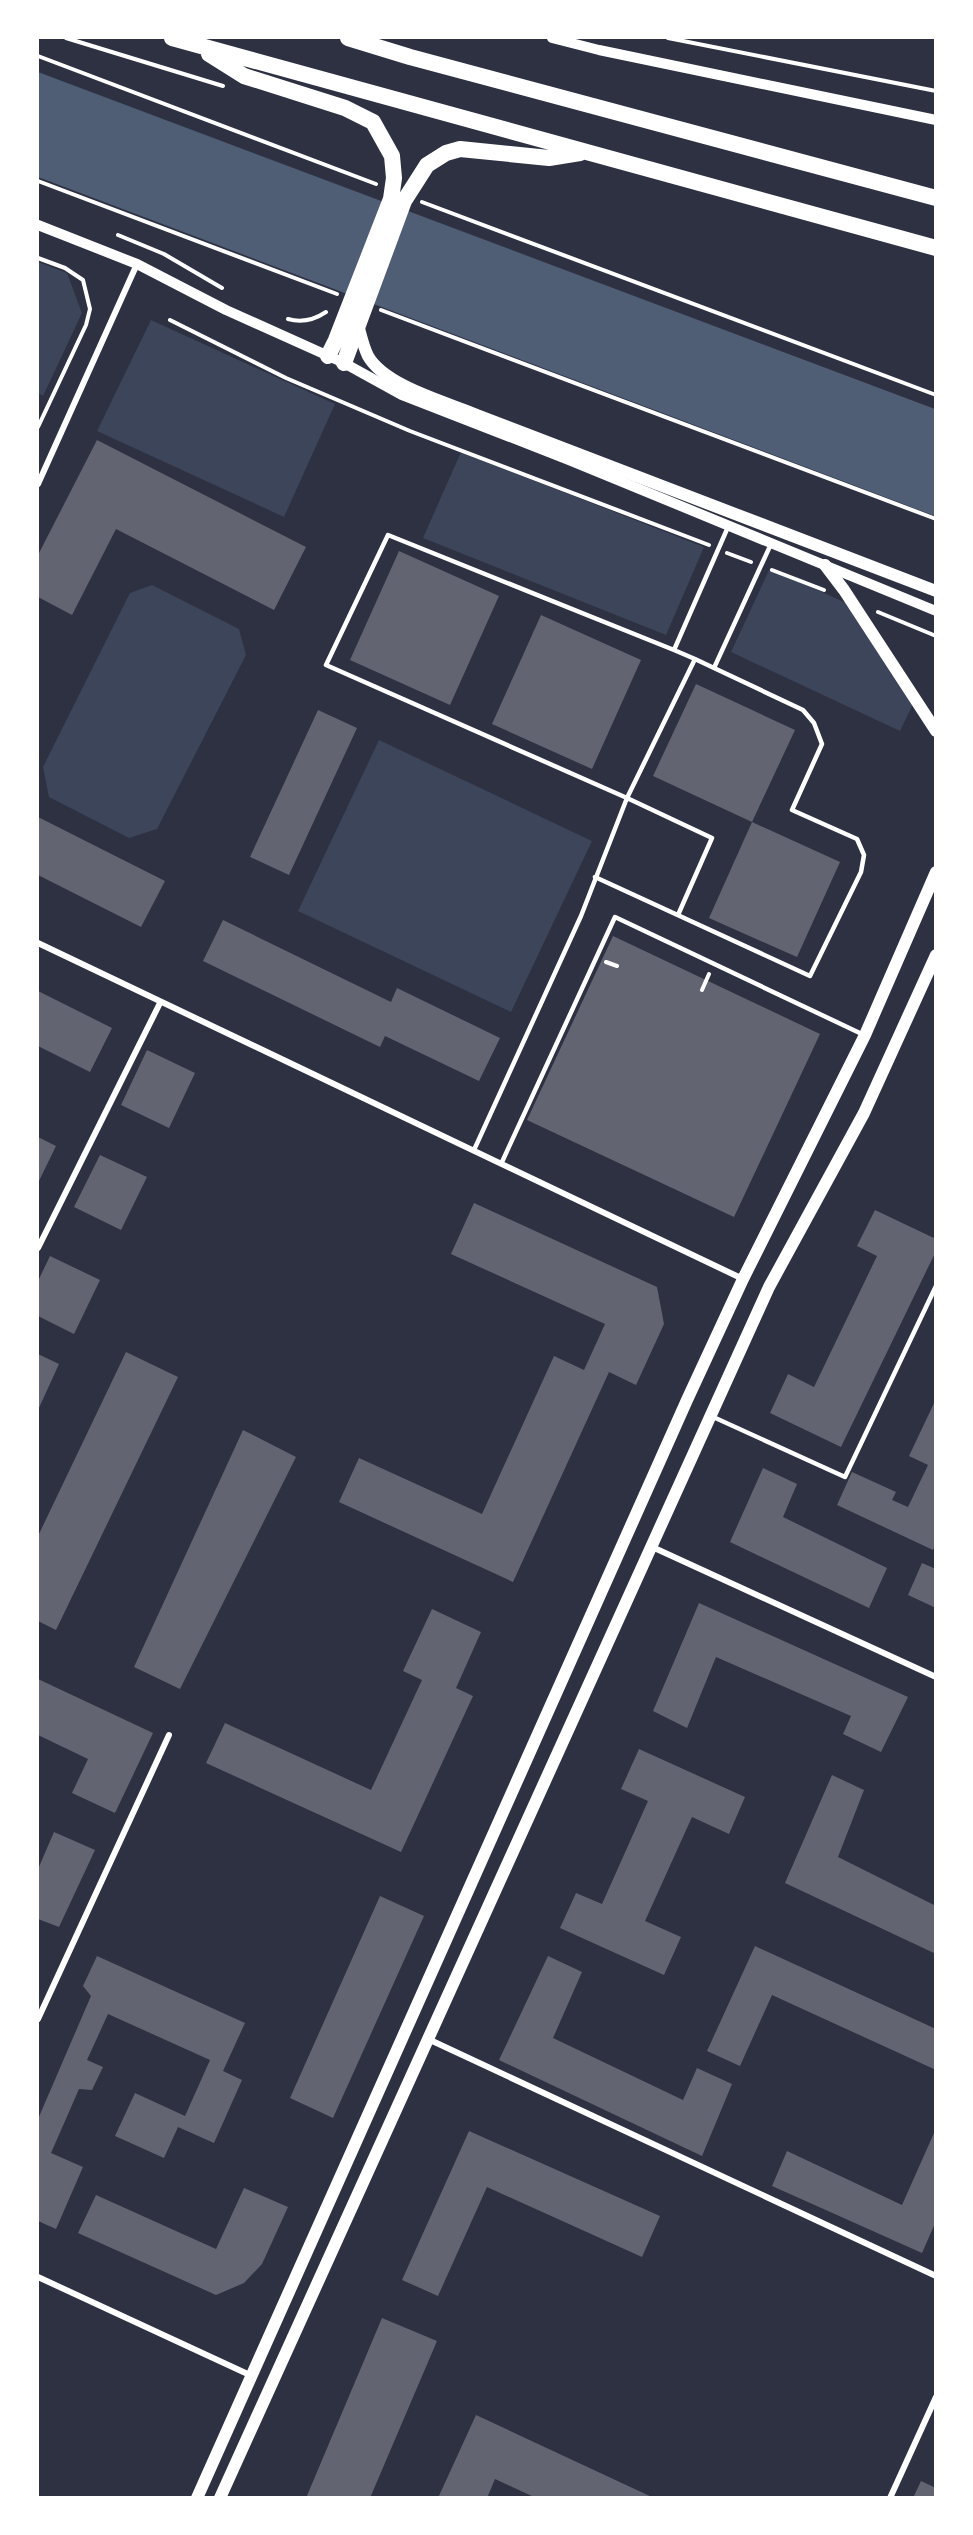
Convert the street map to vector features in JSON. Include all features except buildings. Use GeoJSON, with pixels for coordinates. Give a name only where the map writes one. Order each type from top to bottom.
{"type":"FeatureCollection","features":[{"type":"Feature","properties":{"kind":"highway"},"geometry":{"type":"LineString","coordinates":[[172,38],[794,211],[936,248]]}},
{"type":"Feature","properties":{"kind":"highway"},"geometry":{"type":"LineString","coordinates":[[348,38],[421,60],[936,198]]}},
{"type":"Feature","properties":{"kind":"highway"},"geometry":{"type":"LineString","coordinates":[[196,45],[244,76],[345,108],[373,122],[392,156],[391,199],[357,311],[344,363]]}},
{"type":"Feature","properties":{"kind":"highway"},"geometry":{"type":"LineString","coordinates":[[328,356],[357,311],[404,201],[416,193],[427,165],[446,153],[460,149],[549,158],[584,153]]}},
{"type":"Feature","properties":{"kind":"main road"},"geometry":{"type":"LineString","coordinates":[[357,311],[369,357],[385,375],[404,385],[936,591]]}},
{"type":"Feature","properties":{"kind":"main road"},"geometry":{"type":"LineString","coordinates":[[825,565],[936,732]]}},
{"type":"Feature","properties":{"kind":"main road"},"geometry":{"type":"LineString","coordinates":[[197,2498],[687,1400],[743,1279],[864,1035],[936,872]]}},
{"type":"Feature","properties":{"kind":"main road"},"geometry":{"type":"LineString","coordinates":[[220,2498],[769,1287],[864,1113],[936,955]]}},
{"type":"Feature","properties":{"kind":"street"},"geometry":{"type":"LineString","coordinates":[[552,38],[580,41],[936,120]]}},
{"type":"Feature","properties":{"kind":"street"},"geometry":{"type":"LineString","coordinates":[[38,225],[137,264],[225,310],[344,363],[402,395],[569,460],[936,611]]}},
{"type":"Feature","properties":{"kind":"street"},"geometry":{"type":"LineString","coordinates":[[38,484],[137,264]]}},
{"type":"Feature","properties":{"kind":"street"},"geometry":{"type":"LineString","coordinates":[[38,943],[160,1003],[502,1162],[743,1279]]}},
{"type":"Feature","properties":{"kind":"street"},"geometry":{"type":"LineString","coordinates":[[38,1248],[160,1003]]}},
{"type":"Feature","properties":{"kind":"street"},"geometry":{"type":"LineString","coordinates":[[650,1546],[936,1677]]}},
{"type":"Feature","properties":{"kind":"street"},"geometry":{"type":"LineString","coordinates":[[38,2019],[169,1735]]}},
{"type":"Feature","properties":{"kind":"street"},"geometry":{"type":"LineString","coordinates":[[428,2039],[936,2276]]}},
{"type":"Feature","properties":{"kind":"street"},"geometry":{"type":"LineString","coordinates":[[38,2277],[252,2376]]}},
{"type":"Feature","properties":{"kind":"street"},"geometry":{"type":"LineString","coordinates":[[890,2498],[936,2397]]}},
{"type":"Feature","properties":{"kind":"lane"},"geometry":{"type":"LineString","coordinates":[[674,650],[729,525]]}},
{"type":"Feature","properties":{"kind":"lane"},"geometry":{"type":"LineString","coordinates":[[595,877],[810,976],[861,872],[864,855],[857,839],[792,810],[822,744],[814,723],[803,710],[674,650],[388,535],[326,665],[712,838],[678,915]]}},
{"type":"Feature","properties":{"kind":"lane"},"geometry":{"type":"LineString","coordinates":[[714,668],[771,544]]}},
{"type":"Feature","properties":{"kind":"lane"},"geometry":{"type":"LineString","coordinates":[[474,1150],[581,916],[627,798],[695,659]]}},
{"type":"Feature","properties":{"kind":"lane"},"geometry":{"type":"LineString","coordinates":[[502,1162],[615,917],[864,1035]]}},
{"type":"Feature","properties":{"kind":"lane"},"geometry":{"type":"LineString","coordinates":[[711,1416],[845,1477],[936,1286]]}},
{"type":"Feature","properties":{"kind":"path"},"geometry":{"type":"LineString","coordinates":[[668,38],[936,90]]}},
{"type":"Feature","properties":{"kind":"path"},"geometry":{"type":"LineString","coordinates":[[38,56],[390,183]]}},
{"type":"Feature","properties":{"kind":"path"},"geometry":{"type":"LineString","coordinates":[[38,181],[357,311],[936,519]]}},
{"type":"Feature","properties":{"kind":"path"},"geometry":{"type":"LineString","coordinates":[[416,193],[936,395]]}},
{"type":"Feature","properties":{"kind":"path"},"geometry":{"type":"LineString","coordinates":[[118,235],[164,254],[228,291]]}},
{"type":"Feature","properties":{"kind":"path"},"geometry":{"type":"LineString","coordinates":[[38,258],[78,275],[87,288],[90,309],[86,325],[38,427]]}},
{"type":"Feature","properties":{"kind":"path"},"geometry":{"type":"LineString","coordinates":[[87,288],[94,285]]}},
{"type":"Feature","properties":{"kind":"path"},"geometry":{"type":"LineString","coordinates":[[281,317],[303,321],[313,320],[329,310]]}},
{"type":"Feature","properties":{"kind":"path"},"geometry":{"type":"LineString","coordinates":[[170,320],[286,378],[400,427],[849,600],[936,636]]}},
{"type":"Feature","properties":{"kind":"shaded area"},"geometry":{"type":"Polygon","coordinates":[[[38,72],[935,409],[935,516],[38,177],[38,72]]]}},
{"type":"Feature","properties":{"kind":"shaded area"},"geometry":{"type":"Polygon","coordinates":[[[38,262],[67,273],[82,313],[43,396],[38,393],[38,262]]]}},
{"type":"Feature","properties":{"kind":"shaded area"},"geometry":{"type":"Polygon","coordinates":[[[151,320],[335,404],[284,517],[97,431],[151,320]]]}},
{"type":"Feature","properties":{"kind":"shaded area"},"geometry":{"type":"Polygon","coordinates":[[[461,452],[704,547],[666,635],[423,538],[461,452]]]}},
{"type":"Feature","properties":{"kind":"shaded area"},"geometry":{"type":"Polygon","coordinates":[[[770,568],[846,603],[913,704],[900,731],[731,652],[770,568]]]}},
{"type":"Feature","properties":{"kind":"shaded area"},"geometry":{"type":"Polygon","coordinates":[[[152,585],[239,629],[246,655],[157,829],[129,838],[49,797],[43,767],[130,593],[152,585]]]}},
{"type":"Feature","properties":{"kind":"shaded area"},"geometry":{"type":"Polygon","coordinates":[[[379,740],[592,841],[511,1012],[298,911],[379,740]]]}}]}
